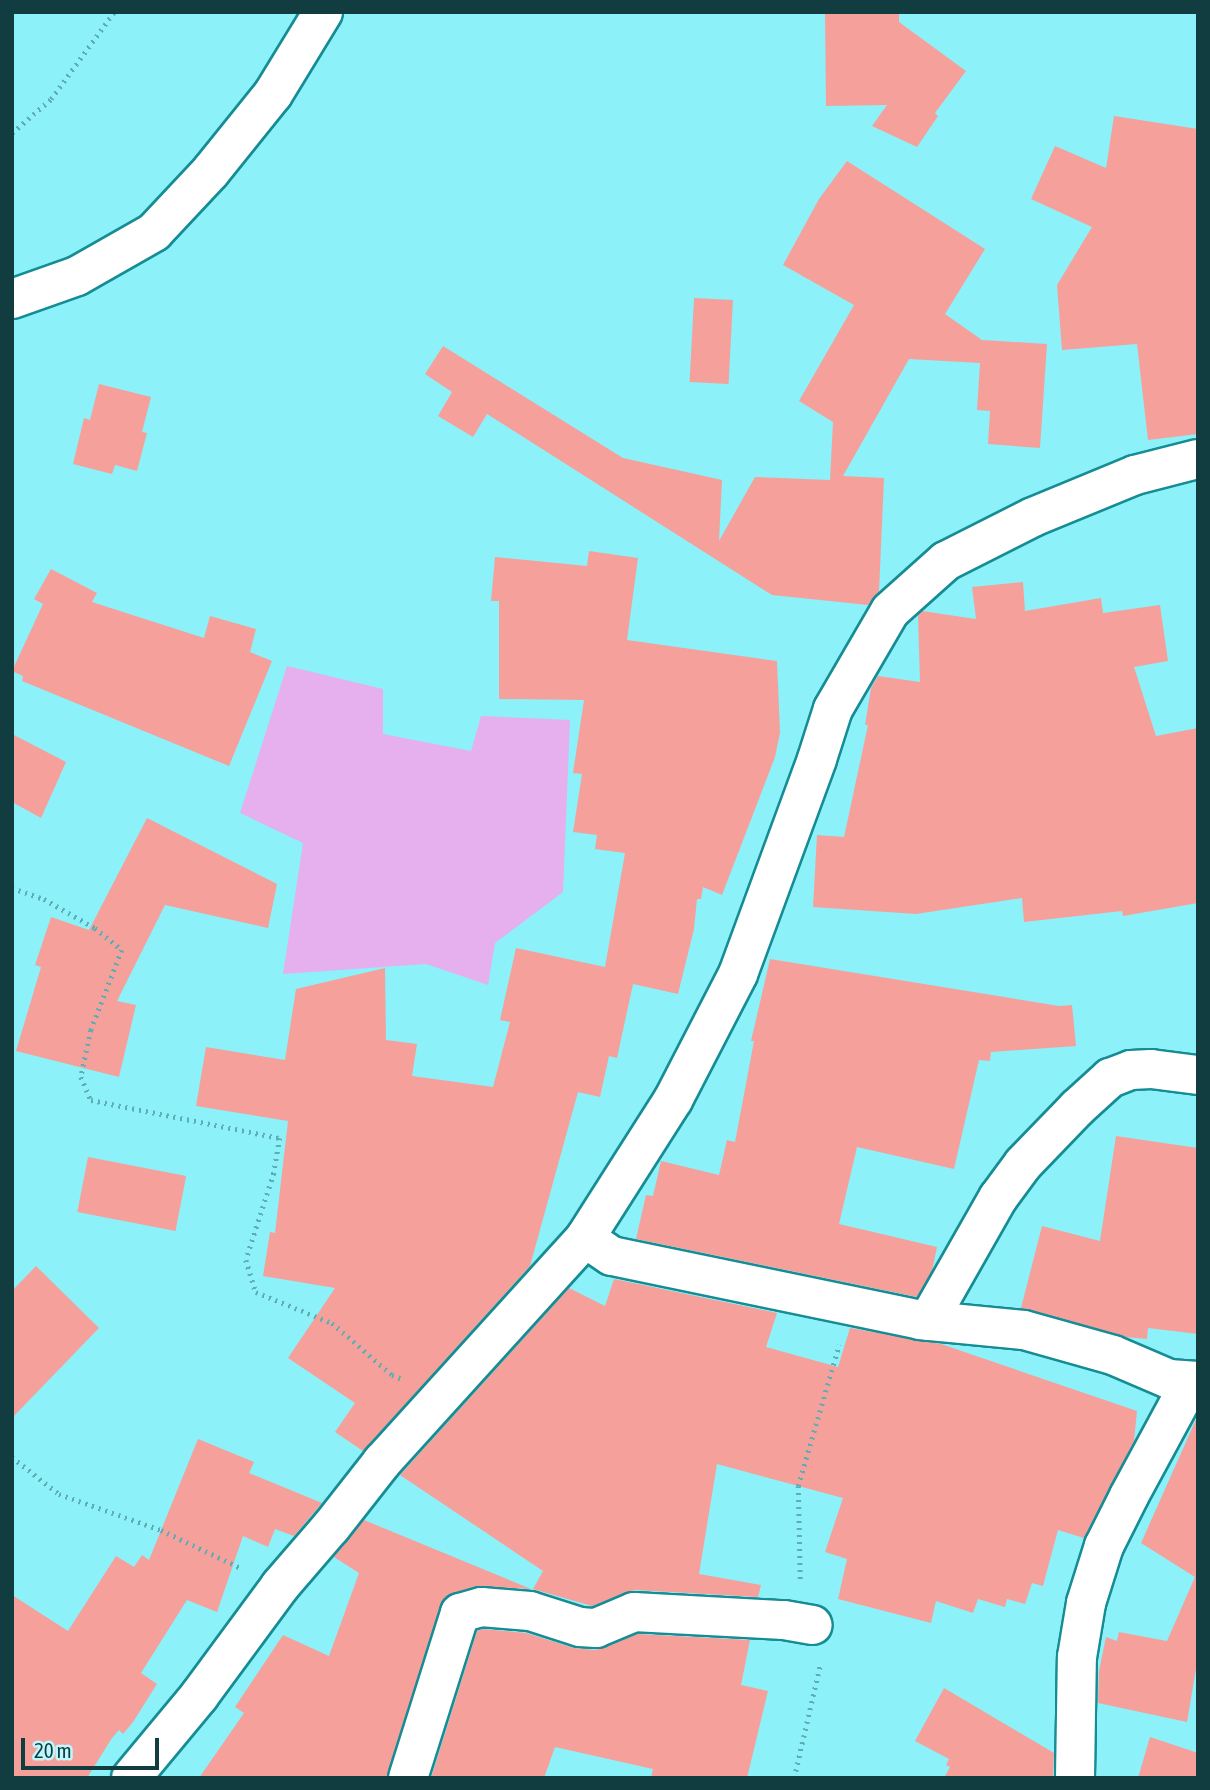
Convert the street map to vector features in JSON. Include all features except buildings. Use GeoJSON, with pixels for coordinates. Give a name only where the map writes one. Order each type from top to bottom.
{"type":"FeatureCollection","features":[{"type":"Feature","properties":{"kind":"street"},"geometry":{"type":"LineString","coordinates":[[12,299],[77,276],[154,232],[211,171],[273,94],[323,12]]}},
{"type":"Feature","properties":{"kind":"street"},"geometry":{"type":"LineString","coordinates":[[131,1778],[200,1696],[280,1586],[442,1394],[585,1238],[673,1100],[738,974],[833,709],[890,611],[946,561],[1008,530],[1135,475],[1198,459]]}},
{"type":"Feature","properties":{"kind":"street"},"geometry":{"type":"LineString","coordinates":[[928,1321],[998,1198],[1023,1164],[1110,1078],[1132,1070],[1151,1069],[1198,1074]]}},
{"type":"Feature","properties":{"kind":"street"},"geometry":{"type":"LineString","coordinates":[[585,1238],[612,1256],[849,1307],[928,1321],[1024,1330],[1113,1355],[1169,1379],[1198,1382]]}},
{"type":"Feature","properties":{"kind":"street"},"geometry":{"type":"LineString","coordinates":[[1075,1778],[1077,1657],[1086,1604],[1104,1546],[1182,1398],[1198,1382]]}},
{"type":"Feature","properties":{"kind":"street"},"geometry":{"type":"LineString","coordinates":[[408,1778],[460,1613],[481,1606],[530,1611],[580,1627],[596,1628],[634,1612],[784,1620],[813,1625]]}},
{"type":"Feature","properties":{"kind":"path"},"geometry":{"type":"LineString","coordinates":[[12,133],[51,99],[114,12]]}},
{"type":"Feature","properties":{"kind":"path"},"geometry":{"type":"LineString","coordinates":[[12,888],[44,899],[95,928],[122,950],[91,1030],[81,1077],[91,1100],[280,1138],[274,1173],[246,1260],[256,1292],[332,1323],[392,1375],[442,1394]]}},
{"type":"Feature","properties":{"kind":"path"},"geometry":{"type":"LineString","coordinates":[[794,1778],[820,1673],[821,1642],[813,1625],[800,1580],[798,1486],[849,1307]]}},
{"type":"Feature","properties":{"kind":"path"},"geometry":{"type":"LineString","coordinates":[[12,1457],[59,1493],[161,1530],[280,1586]]}},
{"type":"Feature","properties":{"kind":"shaded area"},"geometry":{"type":"Polygon","coordinates":[[[287,666],[383,689],[383,734],[471,751],[481,716],[570,720],[563,892],[495,943],[488,985],[426,964],[283,974],[303,843],[240,813],[287,666]]]}}]}
